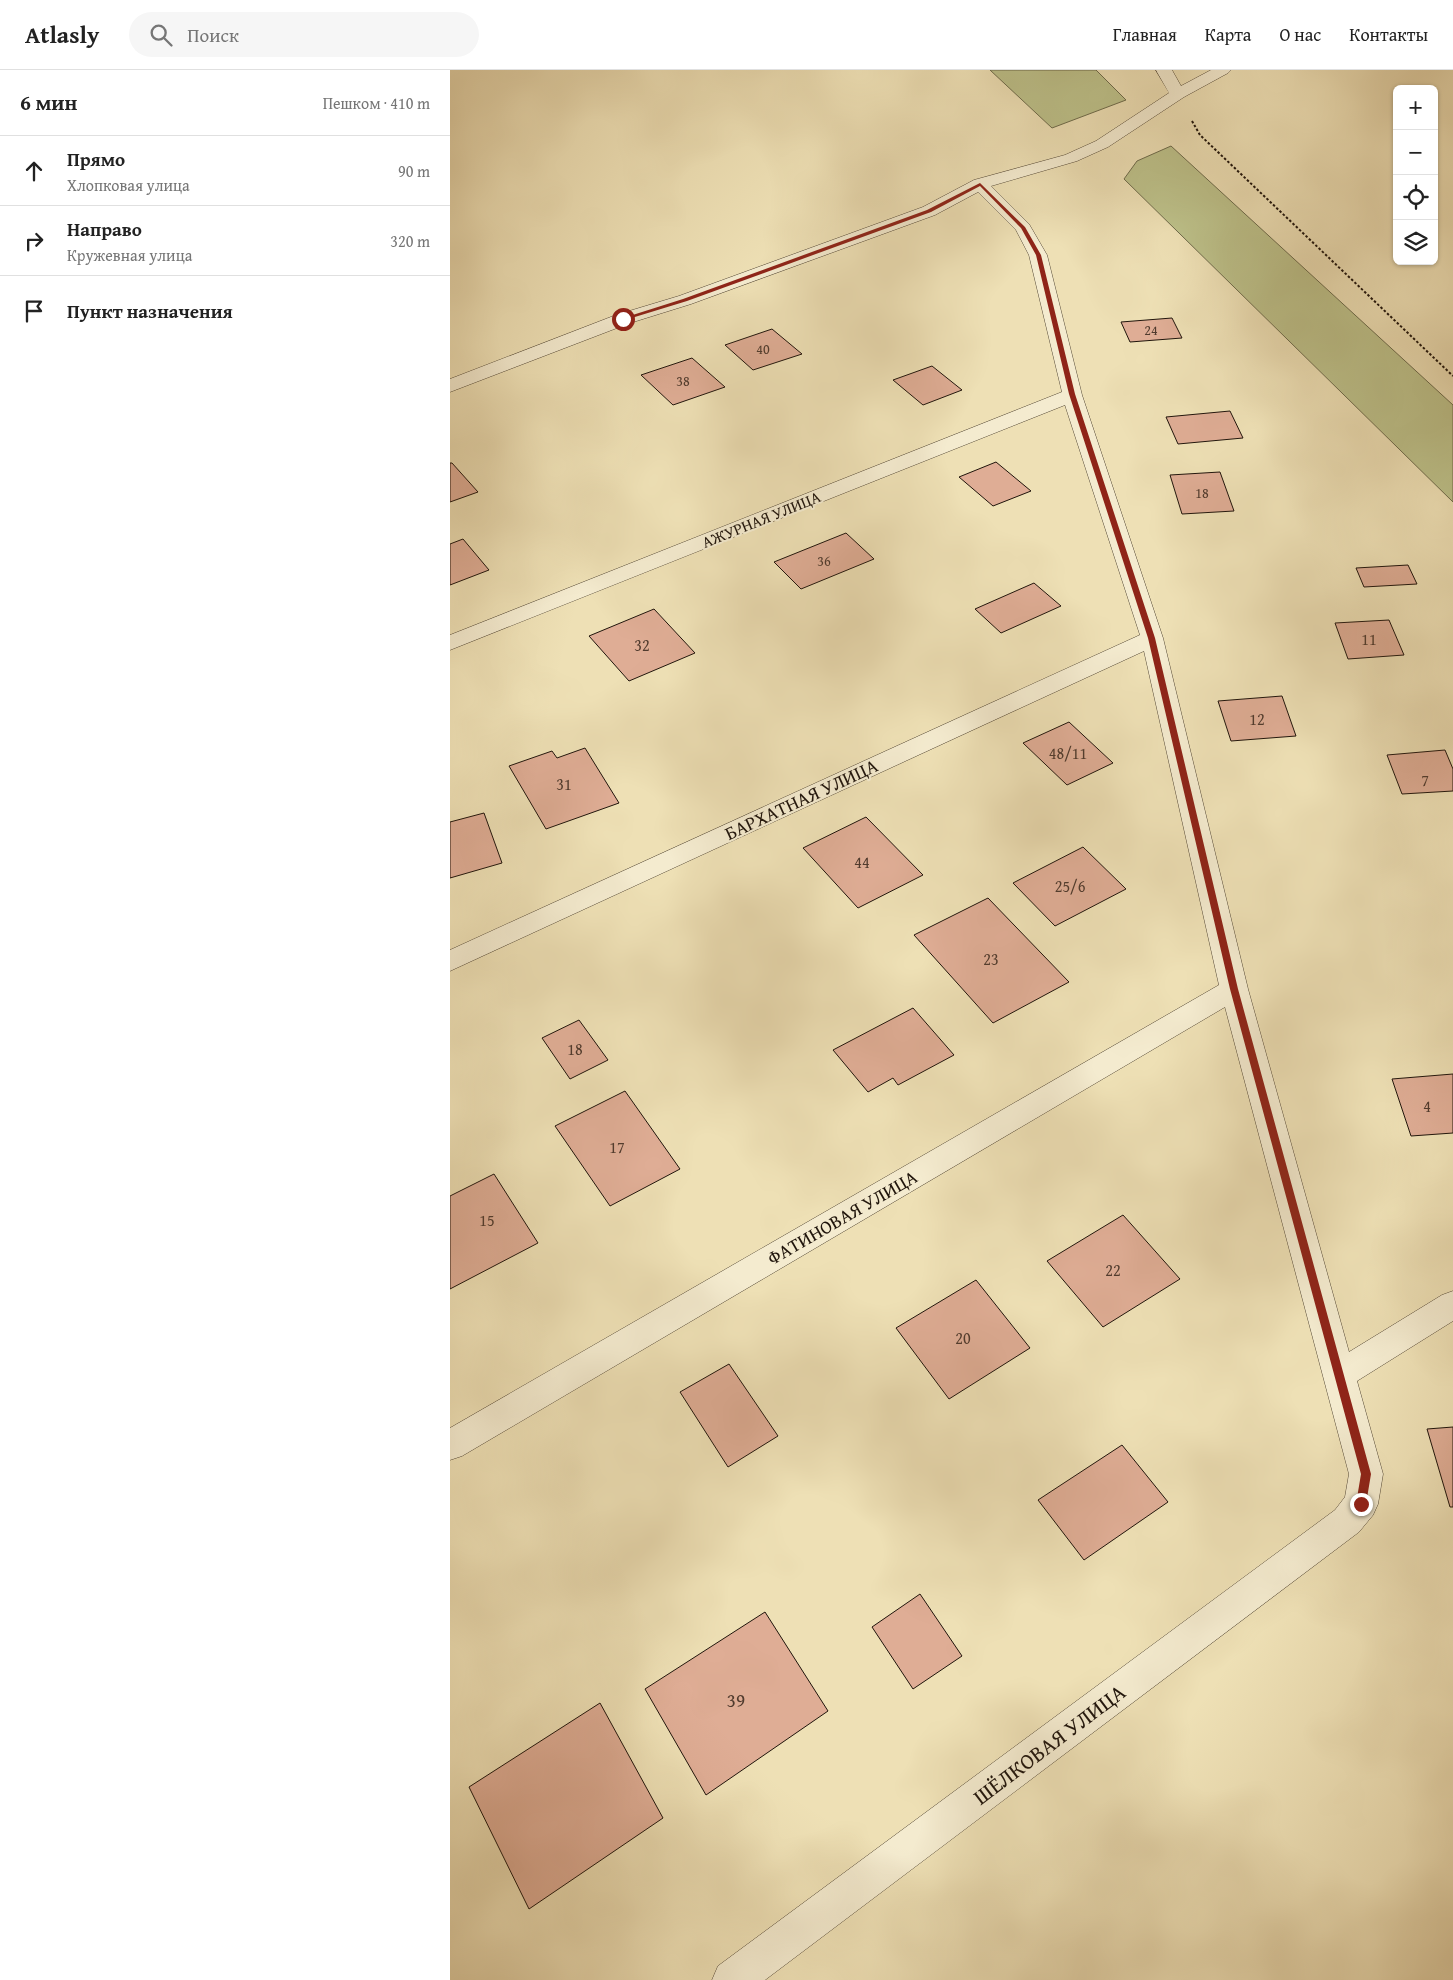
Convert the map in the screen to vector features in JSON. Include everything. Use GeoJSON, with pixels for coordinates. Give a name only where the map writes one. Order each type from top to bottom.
{"type":"FeatureCollection","features":[{"type":"Feature","properties":{"kind":"street"},"geometry":{"type":"LineString","coordinates":[[1164,70],[1178,94]]}},
{"type":"Feature","properties":{"kind":"street"},"geometry":{"type":"LineString","coordinates":[[450,386],[623,319],[685,300],[929,211],[980,184],[1071,158],[1102,144],[1178,94],[1223,70]]}},
{"type":"Feature","properties":{"kind":"street"},"geometry":{"type":"LineString","coordinates":[[980,184],[1023,228],[1038,255],[1072,394],[1152,638],[1234,989],[1338,1376],[1453,1305]]}},
{"type":"Feature","properties":{"kind":"street","name":"АЖУРНАЯ УЛИЦА"},"geometry":{"type":"LineString","coordinates":[[450,643],[1072,394]]}},
{"type":"Feature","properties":{"kind":"street","name":"БАРХАТНАЯ УЛИЦА"},"geometry":{"type":"LineString","coordinates":[[450,961],[1152,638]]}},
{"type":"Feature","properties":{"kind":"street","name":"ФАТИНОВАЯ УЛИЦА"},"geometry":{"type":"LineString","coordinates":[[450,1445],[1234,989]]}},
{"type":"Feature","properties":{"kind":"street","name":"ШЁЛКОВАЯ УЛИЦА"},"geometry":{"type":"LineString","coordinates":[[732,1980],[1347,1521],[1361,1504],[1366,1474],[1338,1376]]}},
{"type":"Feature","properties":{"kind":"path"},"geometry":{"type":"LineString","coordinates":[[1178,94],[1200,135],[1453,376]]}},
{"type":"Feature","properties":{"kind":"green space"},"geometry":{"type":"Polygon","coordinates":[[[990,70],[1096,70],[1126,100],[1052,128],[990,70]]]}},
{"type":"Feature","properties":{"kind":"green space"},"geometry":{"type":"Polygon","coordinates":[[[1171,146],[1453,405],[1453,502],[1124,179],[1137,161],[1171,146]]]}},
{"type":"Feature","properties":{"kind":"building"},"geometry":{"type":"Polygon","coordinates":[[[1172,318],[1182,338],[1130,342],[1121,322],[1172,318]]]}},
{"type":"Feature","properties":{"kind":"building"},"geometry":{"type":"Polygon","coordinates":[[[772,329],[802,354],[753,370],[725,345],[772,329]]]}},
{"type":"Feature","properties":{"kind":"building"},"geometry":{"type":"Polygon","coordinates":[[[692,358],[725,387],[673,405],[641,375],[692,358]]]}},
{"type":"Feature","properties":{"kind":"building"},"geometry":{"type":"Polygon","coordinates":[[[932,366],[962,390],[923,405],[893,380],[932,366]]]}},
{"type":"Feature","properties":{"kind":"building"},"geometry":{"type":"Polygon","coordinates":[[[1230,411],[1243,438],[1178,444],[1166,417],[1230,411]]]}},
{"type":"Feature","properties":{"kind":"building"},"geometry":{"type":"Polygon","coordinates":[[[996,462],[1031,491],[993,506],[959,477],[996,462]]]}},
{"type":"Feature","properties":{"kind":"building"},"geometry":{"type":"Polygon","coordinates":[[[450,463],[452,463],[478,492],[450,502],[450,463]]]}},
{"type":"Feature","properties":{"kind":"building"},"geometry":{"type":"Polygon","coordinates":[[[1220,472],[1234,511],[1182,514],[1170,475],[1220,472]]]}},
{"type":"Feature","properties":{"kind":"building"},"geometry":{"type":"Polygon","coordinates":[[[846,533],[874,559],[801,589],[774,562],[846,533]]]}},
{"type":"Feature","properties":{"kind":"building"},"geometry":{"type":"Polygon","coordinates":[[[463,539],[489,570],[450,585],[450,544],[463,539]]]}},
{"type":"Feature","properties":{"kind":"building"},"geometry":{"type":"Polygon","coordinates":[[[1408,565],[1417,584],[1364,587],[1356,568],[1408,565]]]}},
{"type":"Feature","properties":{"kind":"building"},"geometry":{"type":"Polygon","coordinates":[[[1034,583],[1061,606],[1001,633],[975,609],[1034,583]]]}},
{"type":"Feature","properties":{"kind":"building"},"geometry":{"type":"Polygon","coordinates":[[[654,609],[695,653],[629,681],[589,636],[654,609]]]}},
{"type":"Feature","properties":{"kind":"building"},"geometry":{"type":"Polygon","coordinates":[[[1389,620],[1404,655],[1348,659],[1335,623],[1389,620]]]}},
{"type":"Feature","properties":{"kind":"building"},"geometry":{"type":"Polygon","coordinates":[[[1282,696],[1296,736],[1231,741],[1218,701],[1282,696]]]}},
{"type":"Feature","properties":{"kind":"building"},"geometry":{"type":"Polygon","coordinates":[[[1069,722],[1113,763],[1067,785],[1023,743],[1069,722]]]}},
{"type":"Feature","properties":{"kind":"building"},"geometry":{"type":"Polygon","coordinates":[[[585,748],[619,803],[546,829],[509,766],[552,751],[557,758],[585,748]]]}},
{"type":"Feature","properties":{"kind":"building"},"geometry":{"type":"Polygon","coordinates":[[[1445,750],[1453,769],[1453,791],[1402,794],[1387,755],[1445,750]]]}},
{"type":"Feature","properties":{"kind":"building"},"geometry":{"type":"Polygon","coordinates":[[[484,813],[502,863],[450,878],[450,822],[484,813]]]}},
{"type":"Feature","properties":{"kind":"building"},"geometry":{"type":"Polygon","coordinates":[[[866,817],[923,875],[858,908],[803,848],[866,817]]]}},
{"type":"Feature","properties":{"kind":"building"},"geometry":{"type":"Polygon","coordinates":[[[1083,847],[1126,889],[1055,926],[1013,883],[1083,847]]]}},
{"type":"Feature","properties":{"kind":"building"},"geometry":{"type":"Polygon","coordinates":[[[988,898],[1069,982],[993,1023],[914,935],[988,898]]]}},
{"type":"Feature","properties":{"kind":"building"},"geometry":{"type":"Polygon","coordinates":[[[913,1008],[954,1055],[898,1085],[893,1078],[868,1092],[833,1050],[913,1008]]]}},
{"type":"Feature","properties":{"kind":"building"},"geometry":{"type":"Polygon","coordinates":[[[579,1020],[608,1060],[570,1079],[542,1038],[579,1020]]]}},
{"type":"Feature","properties":{"kind":"building"},"geometry":{"type":"Polygon","coordinates":[[[1453,1074],[1453,1133],[1411,1136],[1392,1079],[1453,1074]]]}},
{"type":"Feature","properties":{"kind":"building"},"geometry":{"type":"Polygon","coordinates":[[[625,1091],[680,1169],[610,1206],[555,1126],[625,1091]]]}},
{"type":"Feature","properties":{"kind":"building"},"geometry":{"type":"Polygon","coordinates":[[[494,1174],[538,1243],[450,1289],[450,1196],[494,1174]]]}},
{"type":"Feature","properties":{"kind":"building"},"geometry":{"type":"Polygon","coordinates":[[[1123,1215],[1180,1279],[1103,1327],[1047,1261],[1123,1215]]]}},
{"type":"Feature","properties":{"kind":"building"},"geometry":{"type":"Polygon","coordinates":[[[976,1280],[1030,1348],[949,1399],[896,1328],[976,1280]]]}},
{"type":"Feature","properties":{"kind":"building"},"geometry":{"type":"Polygon","coordinates":[[[729,1364],[778,1436],[728,1467],[680,1392],[729,1364]]]}},
{"type":"Feature","properties":{"kind":"building"},"geometry":{"type":"Polygon","coordinates":[[[1453,1427],[1453,1507],[1450,1507],[1427,1429],[1453,1427]]]}},
{"type":"Feature","properties":{"kind":"building"},"geometry":{"type":"Polygon","coordinates":[[[1122,1445],[1168,1502],[1084,1560],[1038,1500],[1122,1445]]]}},
{"type":"Feature","properties":{"kind":"building"},"geometry":{"type":"Polygon","coordinates":[[[920,1594],[962,1656],[913,1689],[872,1627],[920,1594]]]}},
{"type":"Feature","properties":{"kind":"building"},"geometry":{"type":"Polygon","coordinates":[[[765,1612],[828,1711],[706,1795],[645,1689],[765,1612]]]}},
{"type":"Feature","properties":{"kind":"building"},"geometry":{"type":"Polygon","coordinates":[[[600,1703],[663,1818],[529,1909],[469,1787],[600,1703]]]}},
{"type":"Feature","properties":{"kind":"route"},"geometry":{"type":"LineString","coordinates":[[623,319],[685,300],[929,211],[980,184],[1023,228],[1038,255],[1072,394],[1152,638],[1234,989],[1366,1474],[1361,1504]]}}]}
